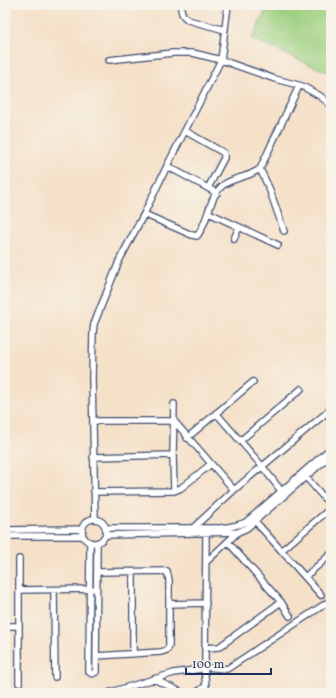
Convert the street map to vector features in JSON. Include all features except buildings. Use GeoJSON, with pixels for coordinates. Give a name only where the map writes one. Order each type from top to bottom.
{"type":"FeatureCollection","features":[{"type":"Feature","properties":{"kind":"street"},"geometry":{"type":"LineString","coordinates":[[181,5],[181,12],[188,20],[225,30]]}},
{"type":"Feature","properties":{"kind":"street"},"geometry":{"type":"LineString","coordinates":[[95,519],[93,457],[94,324],[120,259],[221,60],[228,5]]}},
{"type":"Feature","properties":{"kind":"street"},"geometry":{"type":"LineString","coordinates":[[109,60],[173,53],[193,53],[221,60],[299,86],[320,96],[331,105]]}},
{"type":"Feature","properties":{"kind":"street"},"geometry":{"type":"LineString","coordinates":[[144,214],[194,236],[199,234],[221,187],[228,182],[247,176],[260,169],[299,86]]}},
{"type":"Feature","properties":{"kind":"street"},"geometry":{"type":"LineString","coordinates":[[185,131],[224,153],[224,158],[208,188]]}},
{"type":"Feature","properties":{"kind":"street"},"geometry":{"type":"LineString","coordinates":[[167,166],[217,193]]}},
{"type":"Feature","properties":{"kind":"street"},"geometry":{"type":"LineString","coordinates":[[260,169],[269,188],[284,232]]}},
{"type":"Feature","properties":{"kind":"street"},"geometry":{"type":"LineString","coordinates":[[208,213],[278,245]]}},
{"type":"Feature","properties":{"kind":"street"},"geometry":{"type":"LineString","coordinates":[[234,239],[239,227]]}},
{"type":"Feature","properties":{"kind":"street"},"geometry":{"type":"LineString","coordinates":[[187,438],[253,382]]}},
{"type":"Feature","properties":{"kind":"street"},"geometry":{"type":"LineString","coordinates":[[240,441],[301,389]]}},
{"type":"Feature","properties":{"kind":"street"},"geometry":{"type":"LineString","coordinates":[[174,404],[174,491]]}},
{"type":"Feature","properties":{"kind":"street"},"geometry":{"type":"LineString","coordinates":[[193,528],[234,490],[331,409]]}},
{"type":"Feature","properties":{"kind":"street"},"geometry":{"type":"LineString","coordinates":[[216,413],[262,466],[282,492]]}},
{"type":"Feature","properties":{"kind":"street"},"geometry":{"type":"LineString","coordinates":[[93,421],[174,421]]}},
{"type":"Feature","properties":{"kind":"street"},"geometry":{"type":"LineString","coordinates":[[174,421],[187,438],[234,490]]}},
{"type":"Feature","properties":{"kind":"street"},"geometry":{"type":"LineString","coordinates":[[206,562],[228,542],[237,529],[282,492],[331,448]]}},
{"type":"Feature","properties":{"kind":"street"},"geometry":{"type":"LineString","coordinates":[[93,457],[173,455]]}},
{"type":"Feature","properties":{"kind":"street"},"geometry":{"type":"LineString","coordinates":[[106,531],[206,533],[247,528],[331,455]]}},
{"type":"Feature","properties":{"kind":"street"},"geometry":{"type":"LineString","coordinates":[[94,492],[174,491],[181,488],[211,464]]}},
{"type":"Feature","properties":{"kind":"street"},"geometry":{"type":"LineString","coordinates":[[282,550],[331,507],[306,476]]}},
{"type":"Feature","properties":{"kind":"street"},"geometry":{"type":"LineString","coordinates":[[5,536],[83,536],[90,542],[97,543],[103,540],[106,531],[101,521],[95,519],[86,522],[83,529],[83,536]]}},
{"type":"Feature","properties":{"kind":"street"},"geometry":{"type":"LineString","coordinates":[[255,521],[321,595]]}},
{"type":"Feature","properties":{"kind":"street"},"geometry":{"type":"LineString","coordinates":[[106,531],[193,528],[237,529]]}},
{"type":"Feature","properties":{"kind":"street"},"geometry":{"type":"LineString","coordinates":[[5,530],[83,529]]}},
{"type":"Feature","properties":{"kind":"street"},"geometry":{"type":"LineString","coordinates":[[196,693],[206,686],[204,667],[206,533]]}},
{"type":"Feature","properties":{"kind":"street"},"geometry":{"type":"LineString","coordinates":[[90,542],[88,667],[90,674],[94,674],[96,672],[97,543]]}},
{"type":"Feature","properties":{"kind":"street"},"geometry":{"type":"LineString","coordinates":[[228,542],[281,602],[290,616]]}},
{"type":"Feature","properties":{"kind":"street"},"geometry":{"type":"LineString","coordinates":[[305,577],[331,554]]}},
{"type":"Feature","properties":{"kind":"street"},"geometry":{"type":"LineString","coordinates":[[19,559],[19,682]]}},
{"type":"Feature","properties":{"kind":"street"},"geometry":{"type":"LineString","coordinates":[[96,656],[161,652],[167,650],[169,604],[169,580],[167,571],[97,572]]}},
{"type":"Feature","properties":{"kind":"street"},"geometry":{"type":"LineString","coordinates":[[133,572],[133,654]]}},
{"type":"Feature","properties":{"kind":"street"},"geometry":{"type":"LineString","coordinates":[[19,590],[96,589]]}},
{"type":"Feature","properties":{"kind":"street"},"geometry":{"type":"LineString","coordinates":[[54,590],[55,677]]}},
{"type":"Feature","properties":{"kind":"street"},"geometry":{"type":"LineString","coordinates":[[108,693],[154,679],[204,667],[226,669],[331,600]]}},
{"type":"Feature","properties":{"kind":"street"},"geometry":{"type":"LineString","coordinates":[[205,648],[219,647],[281,602]]}},
{"type":"Feature","properties":{"kind":"street"},"geometry":{"type":"LineString","coordinates":[[169,604],[206,603]]}},
{"type":"Feature","properties":{"kind":"street"},"geometry":{"type":"LineString","coordinates":[[5,626],[19,626]]}},
{"type":"Feature","properties":{"kind":"street"},"geometry":{"type":"LineString","coordinates":[[154,679],[183,693]]}},
{"type":"Feature","properties":{"kind":"green space"},"geometry":{"type":"Polygon","coordinates":[[[268,5],[331,5],[331,74],[252,39],[268,5]]]}}]}
